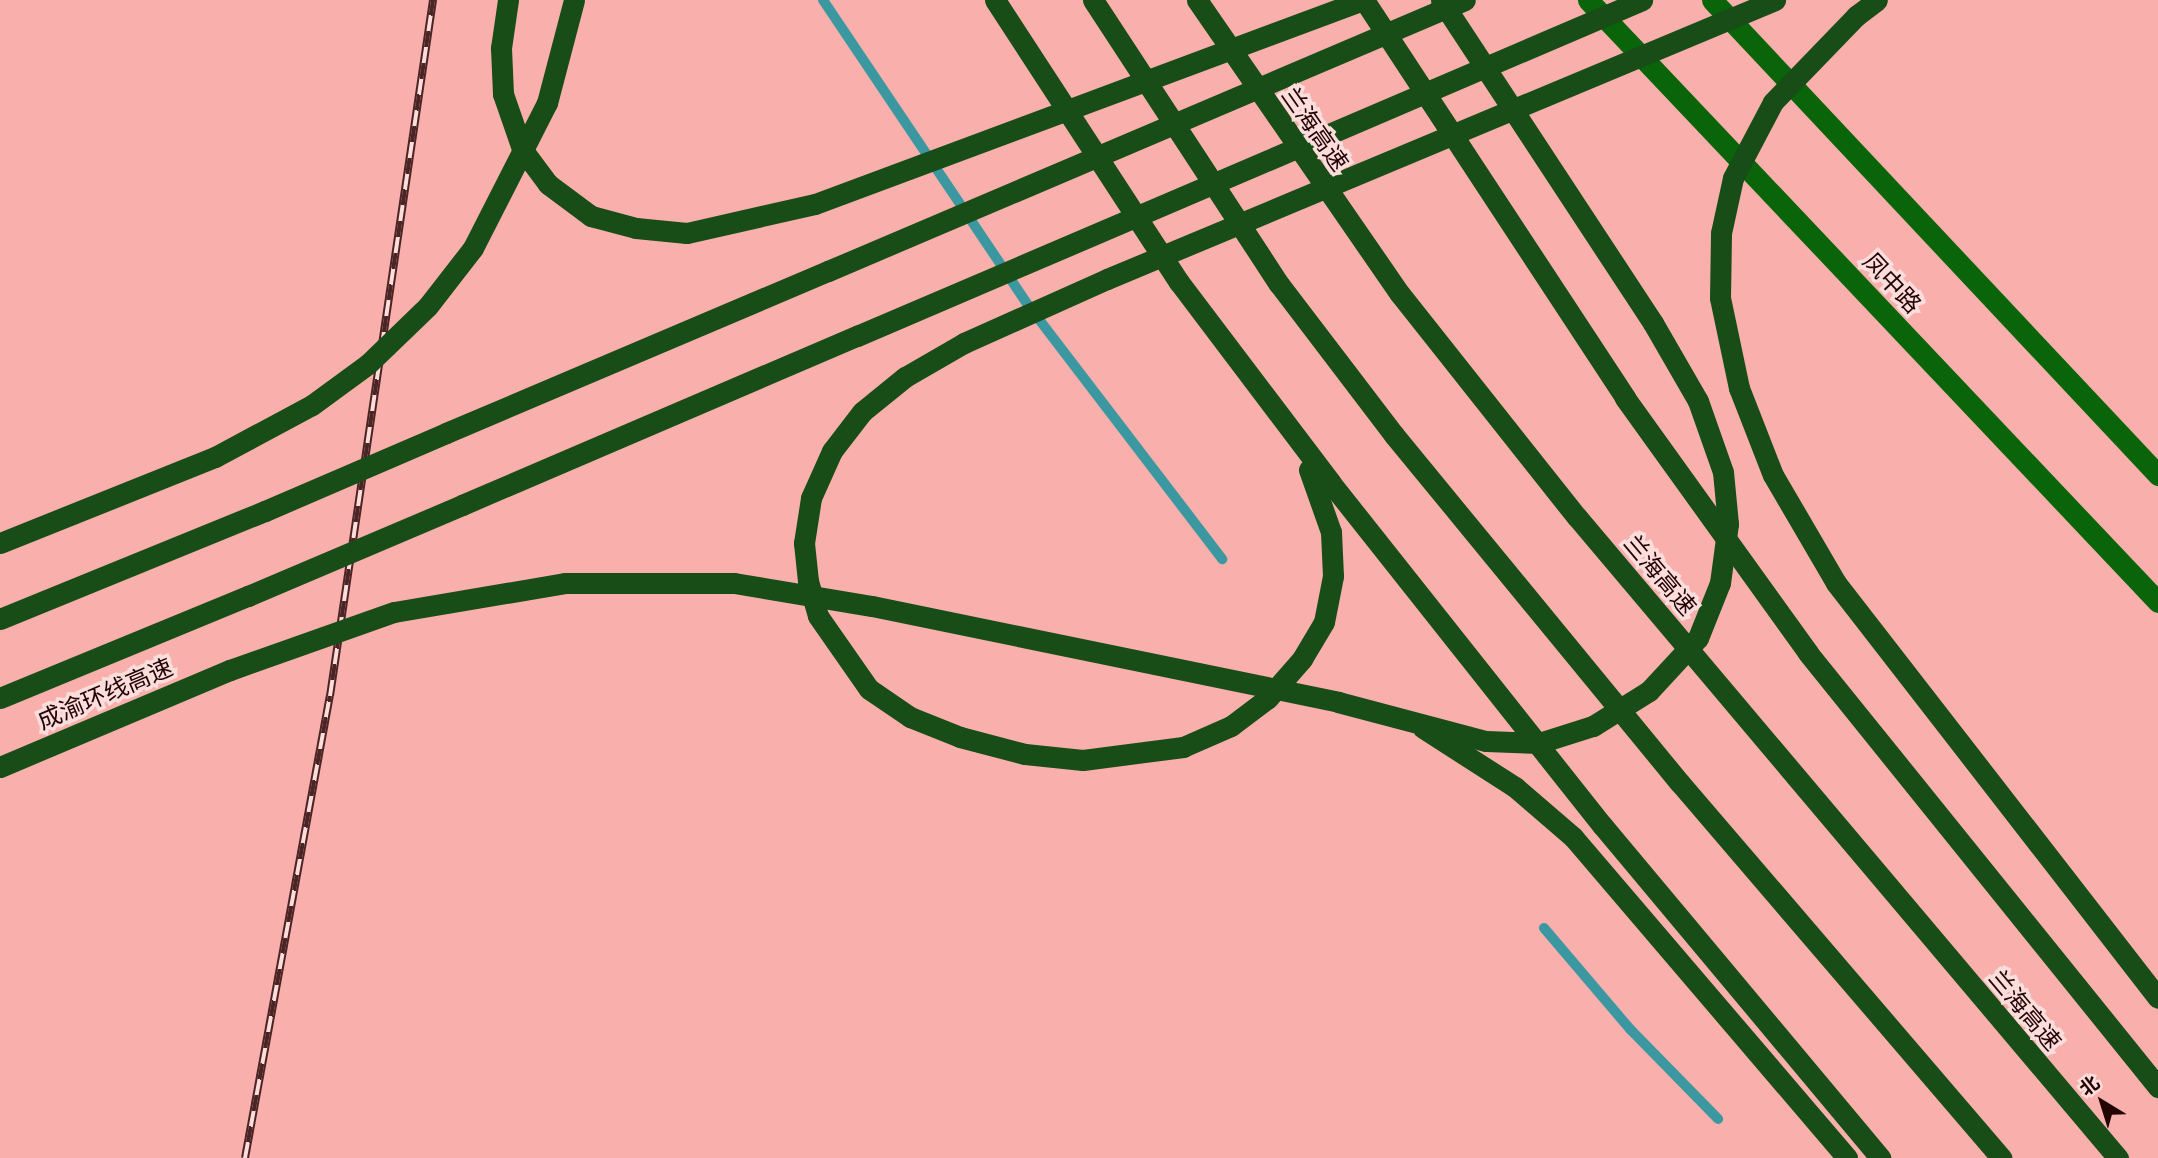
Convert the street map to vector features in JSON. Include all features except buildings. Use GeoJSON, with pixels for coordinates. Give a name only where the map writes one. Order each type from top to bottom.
{"type":"FeatureCollection","features":[{"type":"Feature","properties":{"kind":"highway"},"geometry":{"type":"LineString","coordinates":[[508,0],[501,48],[503,94],[522,149],[548,184],[591,216],[636,228],[687,233],[814,204],[1364,0],[1625,398],[1808,653],[2158,1087]]}},
{"type":"Feature","properties":{"kind":"highway"},"geometry":{"type":"LineString","coordinates":[[0,543],[215,457],[312,405],[368,364],[428,306],[466,257],[547,103],[574,0]]}},
{"type":"Feature","properties":{"kind":"highway"},"geometry":{"type":"LineString","coordinates":[[995,0],[1089,151],[1225,343],[1287,431],[1321,493],[1331,532],[1333,576],[1324,622],[1302,659],[1268,698],[1231,726],[1183,747],[1083,760],[1025,754],[910,717],[869,688],[839,653],[818,616],[804,542],[822,475],[862,412],[905,377],[964,343],[1775,0]]}},
{"type":"Feature","properties":{"kind":"highway"},"geometry":{"type":"LineString","coordinates":[[1093,0],[1279,284],[1394,435],[1680,783],[2001,1158]]}},
{"type":"Feature","properties":{"kind":"highway","name":"兰海高速"},"geometry":{"type":"LineString","coordinates":[[1198,0],[1400,294],[1568,507],[2118,1158]]}},
{"type":"Feature","properties":{"kind":"highway"},"geometry":{"type":"LineString","coordinates":[[1399,717],[1486,741],[1539,743],[1593,726],[1649,691],[1698,638],[1720,583],[1728,524],[1723,472],[1698,401],[1653,323],[1441,0]]}},
{"type":"Feature","properties":{"kind":"highway"},"geometry":{"type":"LineString","coordinates":[[0,619],[265,511],[1465,0]]}},
{"type":"Feature","properties":{"kind":"highway"},"geometry":{"type":"LineString","coordinates":[[0,698],[248,596],[1642,0]]}},
{"type":"Feature","properties":{"kind":"highway"},"geometry":{"type":"LineString","coordinates":[[1877,0],[1856,16],[1773,102],[1733,178],[1721,233],[1720,298],[1739,388],[1773,475],[1836,583],[2158,998]]}},
{"type":"Feature","properties":{"kind":"highway"},"geometry":{"type":"LineString","coordinates":[[1225,343],[1602,825],[1880,1158]]}},
{"type":"Feature","properties":{"kind":"highway","name":"成渝环线高速"},"geometry":{"type":"LineString","coordinates":[[0,767],[230,670],[394,612],[565,583],[734,583],[872,606],[1399,717]]}},
{"type":"Feature","properties":{"kind":"highway"},"geometry":{"type":"LineString","coordinates":[[1399,717],[1471,755],[1573,837],[1847,1158]]}},
{"type":"Feature","properties":{"kind":"main road","name":"凤中路"},"geometry":{"type":"LineString","coordinates":[[1588,0],[2158,603]]}},
{"type":"Feature","properties":{"kind":"main road"},"geometry":{"type":"LineString","coordinates":[[1712,0],[2158,475]]}},
{"type":"Feature","properties":{"kind":"waterway"},"geometry":{"type":"LineString","coordinates":[[823,0],[1028,305],[1222,559]]}},
{"type":"Feature","properties":{"kind":"waterway"},"geometry":{"type":"LineString","coordinates":[[1544,928],[1630,1029],[1718,1119]]}},
{"type":"Feature","properties":{"kind":"railway"},"geometry":{"type":"LineString","coordinates":[[245,1158],[330,696],[433,0]]}}]}
